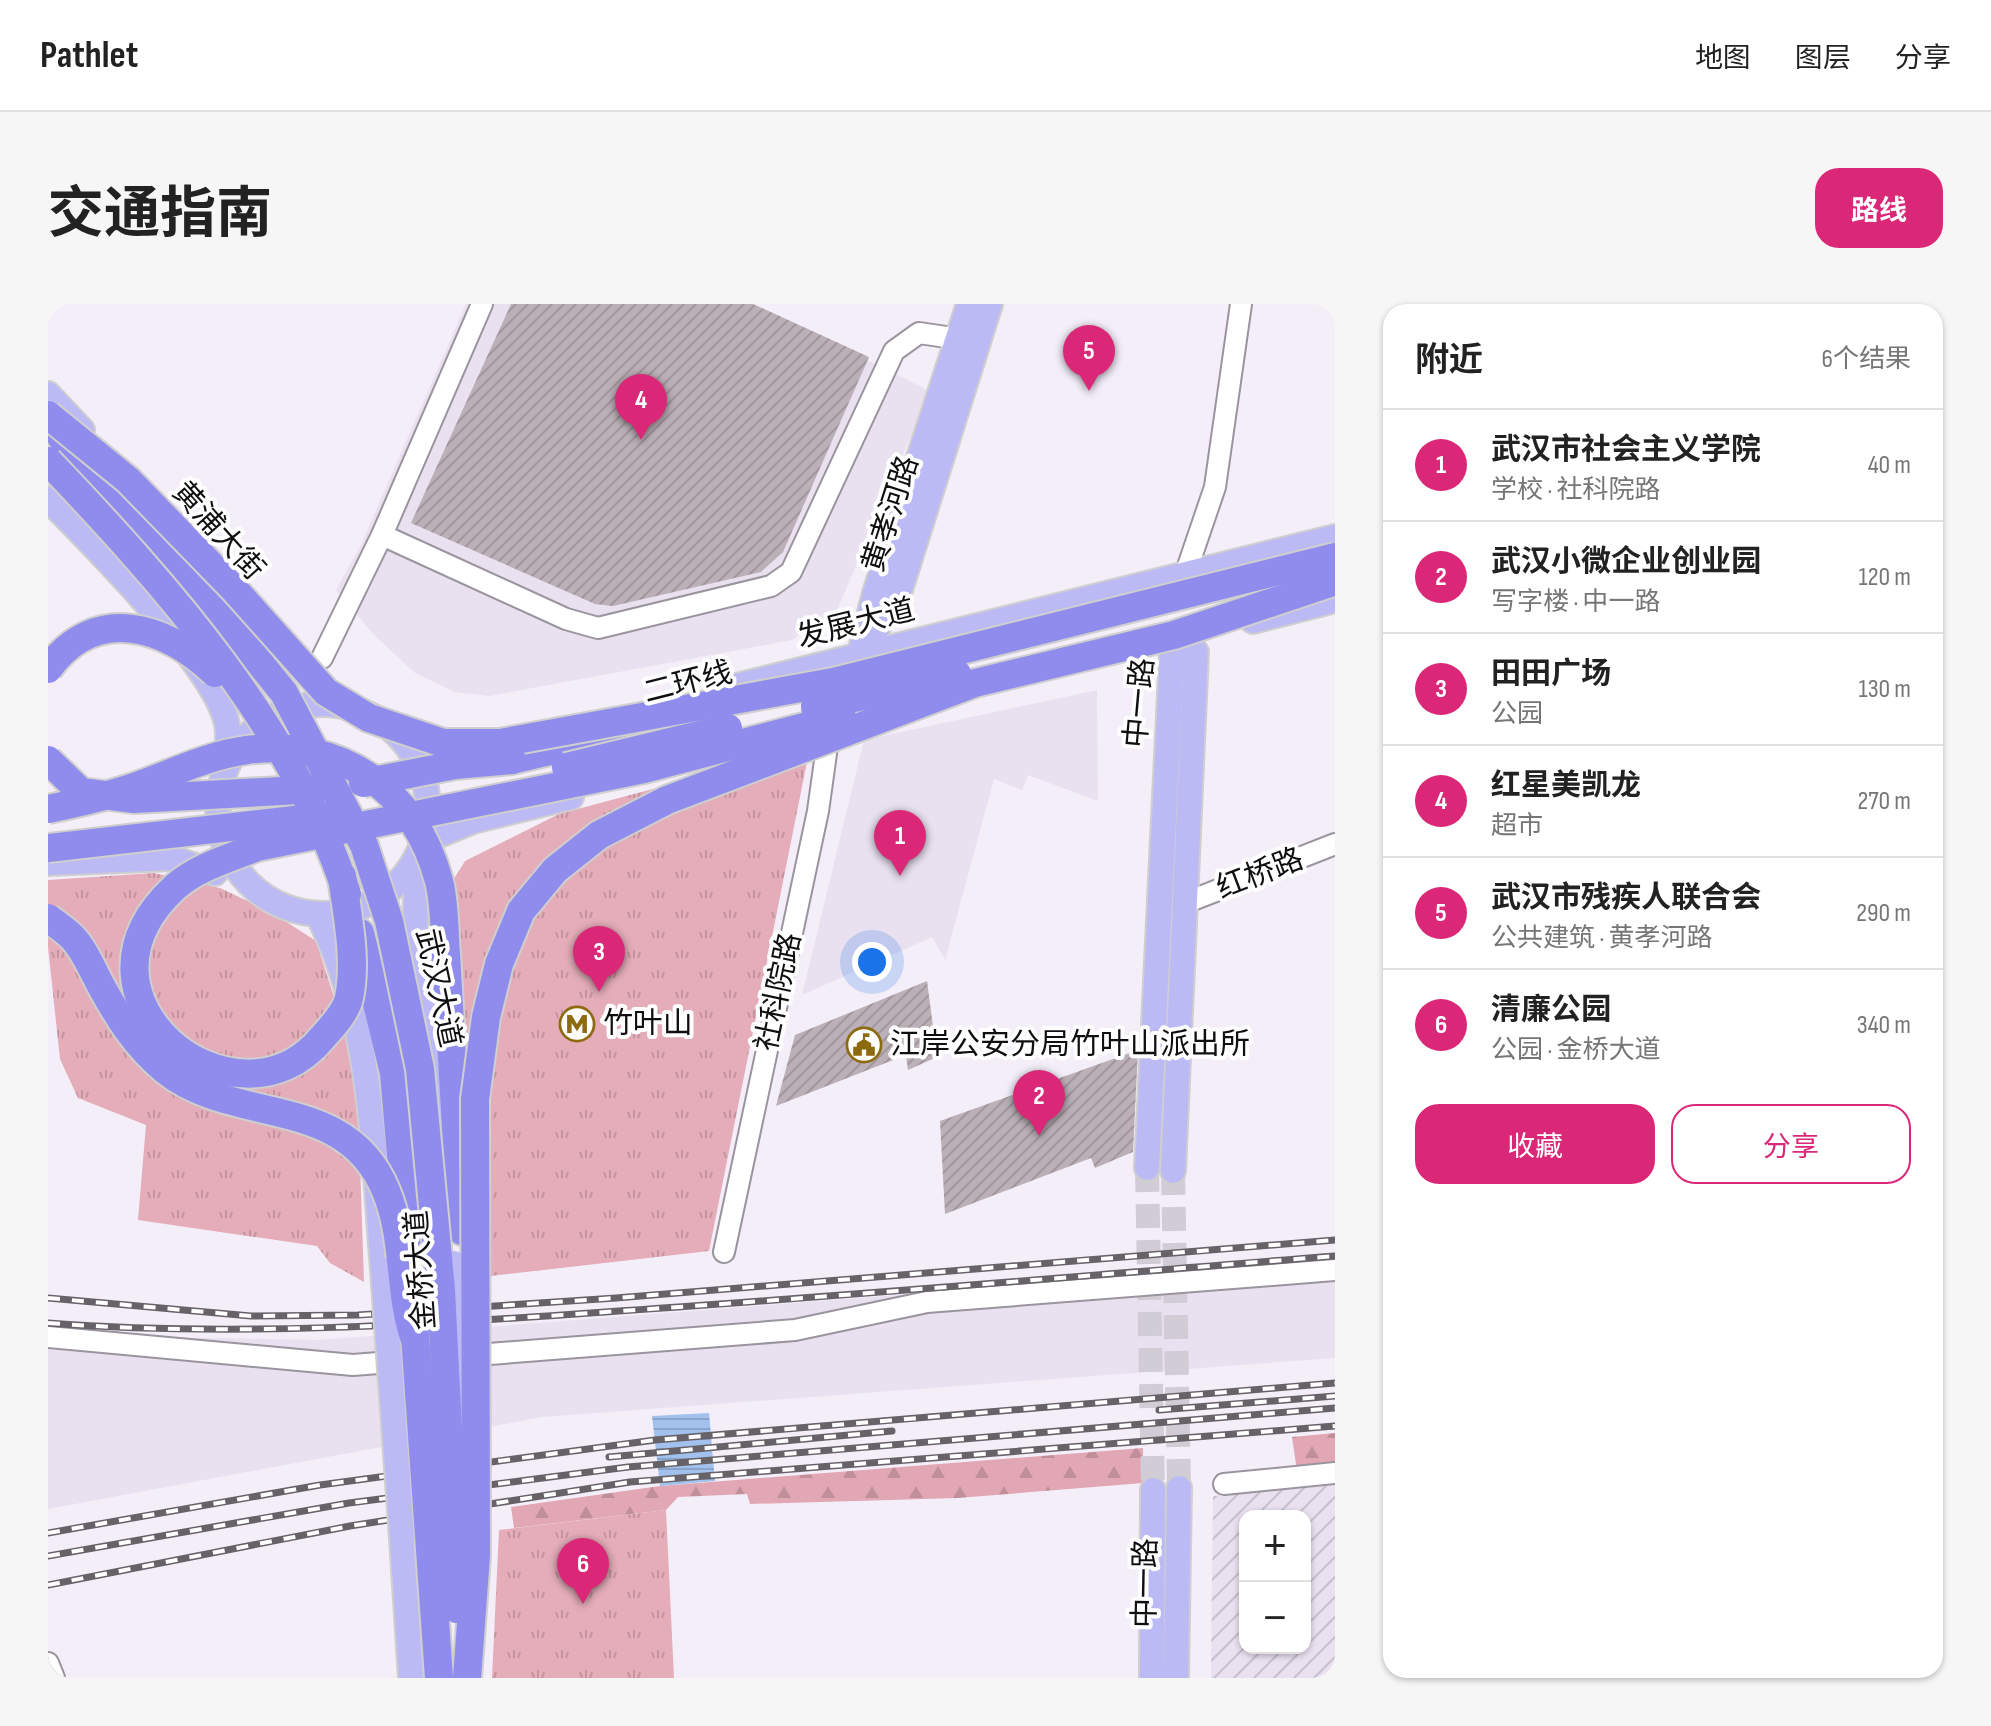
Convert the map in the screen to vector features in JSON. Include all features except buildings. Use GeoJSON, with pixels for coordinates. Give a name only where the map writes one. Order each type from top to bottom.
{"type":"FeatureCollection","features":[{"type":"Feature","properties":{"kind":"highway"},"geometry":{"type":"LineString","coordinates":[[48,415],[128,480],[233,588],[326,692],[369,718],[404,731],[443,743],[500,743],[833,682]]}},
{"type":"Feature","properties":{"kind":"highway","name":"武汉大道"},"geometry":{"type":"LineString","coordinates":[[48,424],[226,621],[284,693],[331,778],[374,873],[389,921],[420,1069],[442,1305],[460,1678]]}},
{"type":"Feature","properties":{"kind":"highway","name":"武汉大道"},"geometry":{"type":"LineString","coordinates":[[48,461],[112,528],[224,662],[294,775],[342,876],[360,933],[394,1073],[439,1678]]}},
{"type":"Feature","properties":{"kind":"highway"},"geometry":{"type":"LineString","coordinates":[[342,876],[352,952],[349,1000],[316,1045],[294,1062],[272,1069],[246,1071],[214,1068],[187,1058],[165,1040],[148,1019],[137,990],[135,959],[142,935],[155,910],[176,886],[206,868],[257,847],[644,769],[1174,635],[1334,580]]}},
{"type":"Feature","properties":{"kind":"highway","name":"二环线"},"geometry":{"type":"LineString","coordinates":[[48,830],[329,798],[512,760],[833,682],[1334,580]]}},
{"type":"Feature","properties":{"kind":"highway","name":"二环线"},"geometry":{"type":"LineString","coordinates":[[48,848],[340,815],[502,782],[1334,580]]}},
{"type":"Feature","properties":{"kind":"highway"},"geometry":{"type":"LineString","coordinates":[[48,669],[64,647],[87,633],[121,628],[152,632],[191,650],[251,706]]}},
{"type":"Feature","properties":{"kind":"highway"},"geometry":{"type":"LineString","coordinates":[[467,1678],[476,1555],[475,1099],[486,1017],[499,964],[521,911],[555,870],[599,835],[667,800],[975,683]]}},
{"type":"Feature","properties":{"kind":"highway"},"geometry":{"type":"LineString","coordinates":[[48,808],[133,787],[206,760],[245,751],[289,747],[341,761],[370,774],[410,818],[428,848],[440,885],[456,1158],[474,1349]]}},
{"type":"Feature","properties":{"kind":"highway"},"geometry":{"type":"LineString","coordinates":[[48,760],[81,792],[134,799],[346,787],[455,765],[512,760]]}},
{"type":"Feature","properties":{"kind":"highway"},"geometry":{"type":"LineString","coordinates":[[48,918],[74,938],[125,1028],[140,1049],[168,1073],[193,1088],[294,1114],[336,1132],[360,1150],[386,1191],[399,1245],[405,1311],[415,1340]]}},
{"type":"Feature","properties":{"kind":"main road","name":"黄孝河路"},"geometry":{"type":"LineString","coordinates":[[859,657],[875,593],[969,304]]}},
{"type":"Feature","properties":{"kind":"main road","name":"黄孝河路"},"geometry":{"type":"LineString","coordinates":[[859,657],[898,596],[990,304]]}},
{"type":"Feature","properties":{"kind":"main road","name":"黄浦大街"},"geometry":{"type":"LineString","coordinates":[[48,394],[304,675],[319,690],[345,706]]}},
{"type":"Feature","properties":{"kind":"main road"},"geometry":{"type":"LineString","coordinates":[[48,499],[95,547],[212,685],[227,722],[227,764]]}},
{"type":"Feature","properties":{"kind":"main road","name":"发展大道"},"geometry":{"type":"LineString","coordinates":[[388,725],[430,734],[489,735],[652,707],[1335,537]]}},
{"type":"Feature","properties":{"kind":"main road"},"geometry":{"type":"LineString","coordinates":[[1185,575],[1186,639]]}},
{"type":"Feature","properties":{"kind":"main road"},"geometry":{"type":"LineString","coordinates":[[421,850],[473,821],[1186,639],[1334,580]]}},
{"type":"Feature","properties":{"kind":"main road","name":"中一路"},"geometry":{"type":"LineString","coordinates":[[1147,1168],[1172,653],[1186,639],[1196,652],[1173,1171]]}},
{"type":"Feature","properties":{"kind":"main road"},"geometry":{"type":"LineString","coordinates":[[829,732],[859,657]]}},
{"type":"Feature","properties":{"kind":"main road"},"geometry":{"type":"LineString","coordinates":[[48,863],[172,858],[251,887],[282,906],[318,915],[348,912],[376,901],[399,882],[421,850],[429,816],[427,790],[420,766],[406,743],[388,725],[345,706],[317,704],[276,715],[243,740],[227,764],[219,789],[218,824],[229,858],[251,887]]}},
{"type":"Feature","properties":{"kind":"main road"},"geometry":{"type":"LineString","coordinates":[[48,808],[219,789]]}},
{"type":"Feature","properties":{"kind":"main road","name":"金桥大道"},"geometry":{"type":"LineString","coordinates":[[421,850],[415,937],[436,1063],[454,1263],[478,1678]]}},
{"type":"Feature","properties":{"kind":"main road","name":"金桥大道"},"geometry":{"type":"LineString","coordinates":[[318,915],[337,951],[355,1019],[370,1107],[411,1678]]}},
{"type":"Feature","properties":{"kind":"main road","name":"中一路"},"geometry":{"type":"LineString","coordinates":[[1176,1678],[1179,1488]]}},
{"type":"Feature","properties":{"kind":"main road","name":"中一路"},"geometry":{"type":"LineString","coordinates":[[1152,1678],[1153,1490]]}},
{"type":"Feature","properties":{"kind":"street"},"geometry":{"type":"LineString","coordinates":[[1185,575],[1215,487],[1241,304]]}},
{"type":"Feature","properties":{"kind":"street"},"geometry":{"type":"LineString","coordinates":[[322,658],[382,535],[480,310]]}},
{"type":"Feature","properties":{"kind":"street"},"geometry":{"type":"LineString","coordinates":[[382,535],[566,619],[598,628],[771,586],[791,572],[894,351],[919,333],[960,339]]}},
{"type":"Feature","properties":{"kind":"street","name":"社科院路"},"geometry":{"type":"LineString","coordinates":[[724,1252],[818,811],[829,732]]}},
{"type":"Feature","properties":{"kind":"street","name":"红桥路"},"geometry":{"type":"LineString","coordinates":[[1185,903],[1335,844]]}},
{"type":"Feature","properties":{"kind":"street"},"geometry":{"type":"LineString","coordinates":[[48,1337],[353,1365],[795,1330],[927,1302],[1335,1270]]}},
{"type":"Feature","properties":{"kind":"street"},"geometry":{"type":"LineString","coordinates":[[1224,1484],[1335,1473]]}},
{"type":"Feature","properties":{"kind":"street"},"geometry":{"type":"LineString","coordinates":[[48,1663],[54,1678]]}},
{"type":"Feature","properties":{"kind":"shaded area"},"geometry":{"type":"Polygon","coordinates":[[[466,304],[751,304],[930,391],[838,608],[792,640],[489,696],[455,692],[415,673],[374,635],[336,590],[360,547],[466,304]]]}},
{"type":"Feature","properties":{"kind":"shaded area"},"geometry":{"type":"Polygon","coordinates":[[[1097,690],[1098,801],[1028,775],[1022,790],[994,779],[945,960],[932,937],[802,995],[864,740],[1097,690]]]}},
{"type":"Feature","properties":{"kind":"shaded area"},"geometry":{"type":"Polygon","coordinates":[[[1335,1261],[1335,1358],[542,1417],[48,1509],[48,1335],[319,1340],[1335,1261]]]}},
{"type":"Feature","properties":{"kind":"shaded area"},"geometry":{"type":"Polygon","coordinates":[[[1335,1485],[1335,1678],[1211,1678],[1213,1496],[1335,1485]]]}},
{"type":"Feature","properties":{"kind":"green space"},"geometry":{"type":"Polygon","coordinates":[[[810,747],[709,1251],[465,1279],[437,1034],[443,896],[465,861],[559,814],[810,747]]]}},
{"type":"Feature","properties":{"kind":"green space"},"geometry":{"type":"Polygon","coordinates":[[[154,873],[220,888],[271,912],[316,941],[346,1034],[358,1103],[364,1282],[330,1263],[317,1246],[138,1220],[146,1125],[78,1098],[60,1059],[48,947],[48,880],[154,873]]]}},
{"type":"Feature","properties":{"kind":"green space"},"geometry":{"type":"Polygon","coordinates":[[[1335,1433],[1335,1467],[1297,1471],[1292,1437],[1335,1433]]]}},
{"type":"Feature","properties":{"kind":"green space"},"geometry":{"type":"Polygon","coordinates":[[[1143,1448],[1143,1483],[958,1498],[750,1504],[747,1494],[678,1497],[666,1510],[514,1528],[511,1507],[660,1486],[1143,1448]]]}},
{"type":"Feature","properties":{"kind":"green space"},"geometry":{"type":"Polygon","coordinates":[[[666,1510],[674,1678],[492,1678],[499,1530],[666,1510]]]}},
{"type":"Feature","properties":{"kind":"water"},"geometry":{"type":"Polygon","coordinates":[[[709,1413],[715,1481],[660,1486],[652,1416],[709,1413]]]}},
{"type":"Feature","properties":{"kind":"tunnel"},"geometry":{"type":"LineString","coordinates":[[1147,1168],[1153,1490]]}},
{"type":"Feature","properties":{"kind":"tunnel"},"geometry":{"type":"LineString","coordinates":[[1173,1171],[1179,1488]]}},
{"type":"Feature","properties":{"kind":"railway"},"geometry":{"type":"LineString","coordinates":[[48,1298],[251,1316],[358,1315],[616,1298],[1335,1240]]}},
{"type":"Feature","properties":{"kind":"railway"},"geometry":{"type":"LineString","coordinates":[[48,1323],[187,1329],[396,1325],[787,1299],[1335,1256]]}},
{"type":"Feature","properties":{"kind":"railway"},"geometry":{"type":"LineString","coordinates":[[48,1533],[320,1485],[655,1440],[1335,1383]]}},
{"type":"Feature","properties":{"kind":"railway"},"geometry":{"type":"LineString","coordinates":[[1159,1410],[1335,1396]]}},
{"type":"Feature","properties":{"kind":"railway"},"geometry":{"type":"LineString","coordinates":[[48,1556],[349,1503],[628,1467],[1335,1408]]}},
{"type":"Feature","properties":{"kind":"railway"},"geometry":{"type":"LineString","coordinates":[[48,1585],[350,1526],[630,1482],[1335,1426]]}},
{"type":"Feature","properties":{"kind":"railway"},"geometry":{"type":"LineString","coordinates":[[609,1457],[892,1431]]}},
{"type":"Feature","properties":{"kind":"place","name":"武汉市残疾人联合会"},"geometry":{"type":"Point","coordinates":[1089,391]}},
{"type":"Feature","properties":{"kind":"place","name":"红星美凯龙"},"geometry":{"type":"Point","coordinates":[641,440]}},
{"type":"Feature","properties":{"kind":"place","name":"武汉市社会主义学院"},"geometry":{"type":"Point","coordinates":[900,876]}},
{"type":"Feature","properties":{"kind":"place","name":"田田广场"},"geometry":{"type":"Point","coordinates":[599,992]}},
{"type":"Feature","properties":{"kind":"place","name":"竹叶山"},"geometry":{"type":"Point","coordinates":[577,1024]}},
{"type":"Feature","properties":{"kind":"place","name":"江岸公安分局竹叶山派出所"},"geometry":{"type":"Point","coordinates":[864,1045]}},
{"type":"Feature","properties":{"kind":"place","name":"武汉小微企业创业园"},"geometry":{"type":"Point","coordinates":[1039,1136]}},
{"type":"Feature","properties":{"kind":"place","name":"清廉公园"},"geometry":{"type":"Point","coordinates":[583,1604]}}]}
